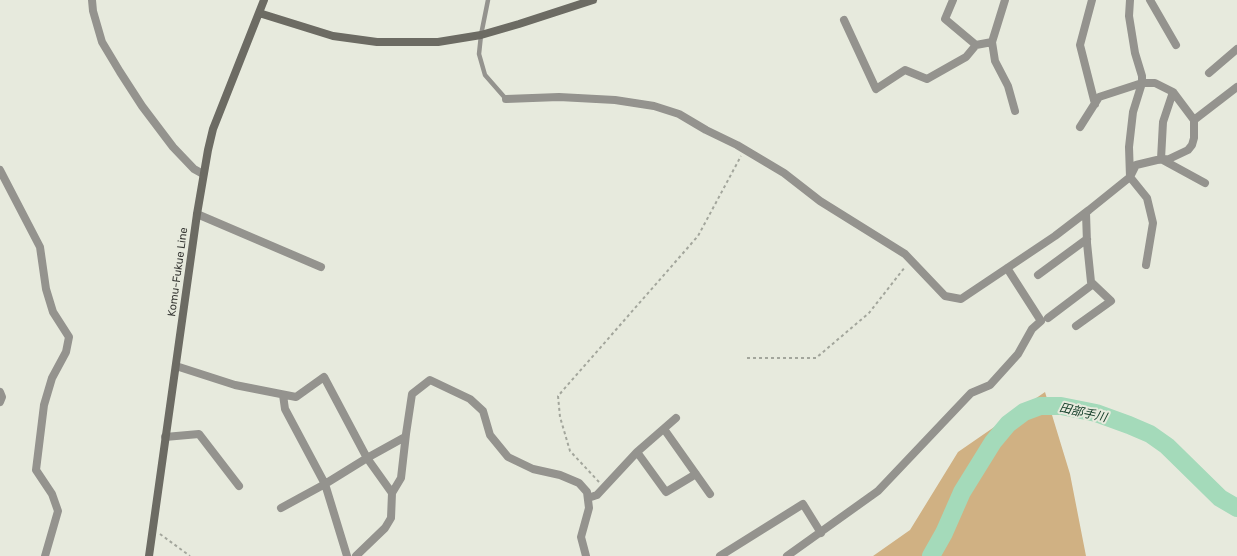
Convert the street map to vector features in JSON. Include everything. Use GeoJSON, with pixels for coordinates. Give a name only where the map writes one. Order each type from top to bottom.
{"type":"FeatureCollection","features":[{"type":"Feature","properties":{"kind":"main road","name":"Komu-Fukue Line"},"geometry":{"type":"LineString","coordinates":[[150,556],[203,174],[213,129],[264,0]]}},
{"type":"Feature","properties":{"kind":"main road"},"geometry":{"type":"LineString","coordinates":[[259,13],[333,36],[358,40],[438,42],[481,35],[593,0]]}},
{"type":"Feature","properties":{"kind":"street"},"geometry":{"type":"LineString","coordinates":[[92,0],[93,11],[102,42],[120,72],[142,106],[173,147],[194,169],[203,174]]}},
{"type":"Feature","properties":{"kind":"street"},"geometry":{"type":"LineString","coordinates":[[953,0],[945,19],[976,45]]}},
{"type":"Feature","properties":{"kind":"street"},"geometry":{"type":"LineString","coordinates":[[1005,0],[992,42],[995,61],[1008,86],[1014,111]]}},
{"type":"Feature","properties":{"kind":"street"},"geometry":{"type":"LineString","coordinates":[[1092,0],[1080,45],[1095,104]]}},
{"type":"Feature","properties":{"kind":"street"},"geometry":{"type":"LineString","coordinates":[[1130,0],[1129,16],[1135,53],[1142,76],[1142,83],[1133,112],[1129,147],[1130,177],[1147,198],[1153,223],[1146,264]]}},
{"type":"Feature","properties":{"kind":"street"},"geometry":{"type":"LineString","coordinates":[[1150,0],[1176,45]]}},
{"type":"Feature","properties":{"kind":"street"},"geometry":{"type":"LineString","coordinates":[[844,20],[876,89],[905,70],[927,79],[966,57],[976,45],[992,42]]}},
{"type":"Feature","properties":{"kind":"street"},"geometry":{"type":"LineString","coordinates":[[1210,74],[1237,49]]}},
{"type":"Feature","properties":{"kind":"street"},"geometry":{"type":"LineString","coordinates":[[506,98],[559,97],[607,99],[654,106],[680,114],[784,173],[820,201],[905,254],[945,296],[961,300],[1055,236],[1130,177],[1136,165],[1161,159],[1169,159],[1188,150],[1192,145],[1194,138],[1194,120],[1173,92],[1155,83],[1142,83],[1099,97],[1080,127]]}},
{"type":"Feature","properties":{"kind":"street"},"geometry":{"type":"LineString","coordinates":[[1194,120],[1237,87]]}},
{"type":"Feature","properties":{"kind":"street"},"geometry":{"type":"LineString","coordinates":[[1161,159],[1164,122],[1173,92]]}},
{"type":"Feature","properties":{"kind":"street"},"geometry":{"type":"LineString","coordinates":[[1161,159],[1205,183]]}},
{"type":"Feature","properties":{"kind":"street"},"geometry":{"type":"LineString","coordinates":[[0,170],[40,247],[46,289],[53,312],[69,337],[66,352],[52,378],[44,405],[36,470],[52,494],[58,511],[45,556]]}},
{"type":"Feature","properties":{"kind":"street"},"geometry":{"type":"LineString","coordinates":[[1076,326],[1111,301],[1091,282],[1086,212]]}},
{"type":"Feature","properties":{"kind":"street"},"geometry":{"type":"LineString","coordinates":[[197,214],[321,266]]}},
{"type":"Feature","properties":{"kind":"street"},"geometry":{"type":"LineString","coordinates":[[1038,275],[1087,239]]}},
{"type":"Feature","properties":{"kind":"street"},"geometry":{"type":"LineString","coordinates":[[787,556],[878,491],[971,393],[990,385],[1018,354],[1032,329],[1041,321],[1007,268]]}},
{"type":"Feature","properties":{"kind":"street"},"geometry":{"type":"LineString","coordinates":[[1048,318],[1093,284]]}},
{"type":"Feature","properties":{"kind":"street"},"geometry":{"type":"LineString","coordinates":[[176,366],[235,385],[296,397],[324,377],[367,458],[392,493]]}},
{"type":"Feature","properties":{"kind":"street"},"geometry":{"type":"LineString","coordinates":[[356,556],[385,528],[391,518],[392,493],[401,478],[405,437],[412,394],[430,380],[470,399],[483,411],[490,435],[508,456],[533,469],[560,475],[579,483],[587,492],[589,508],[581,537],[586,556]]}},
{"type":"Feature","properties":{"kind":"street"},"geometry":{"type":"LineString","coordinates":[[0,392],[2,396],[0,402]]}},
{"type":"Feature","properties":{"kind":"street"},"geometry":{"type":"LineString","coordinates":[[283,395],[285,409],[325,484],[347,556]]}},
{"type":"Feature","properties":{"kind":"street"},"geometry":{"type":"LineString","coordinates":[[588,498],[597,495],[637,452],[676,418]]}},
{"type":"Feature","properties":{"kind":"street"},"geometry":{"type":"LineString","coordinates":[[664,429],[710,494]]}},
{"type":"Feature","properties":{"kind":"street"},"geometry":{"type":"LineString","coordinates":[[166,437],[199,434],[239,486]]}},
{"type":"Feature","properties":{"kind":"street"},"geometry":{"type":"LineString","coordinates":[[281,508],[405,437]]}},
{"type":"Feature","properties":{"kind":"street"},"geometry":{"type":"LineString","coordinates":[[637,452],[666,492],[696,474]]}},
{"type":"Feature","properties":{"kind":"street"},"geometry":{"type":"LineString","coordinates":[[720,556],[804,504],[821,533]]}},
{"type":"Feature","properties":{"kind":"lane"},"geometry":{"type":"LineString","coordinates":[[488,0],[479,54],[485,75],[506,98]]}},
{"type":"Feature","properties":{"kind":"path"},"geometry":{"type":"LineString","coordinates":[[604,487],[570,450],[560,417],[558,396],[698,236],[744,149]]}},
{"type":"Feature","properties":{"kind":"path"},"geometry":{"type":"LineString","coordinates":[[747,358],[816,358],[869,313],[910,259]]}},
{"type":"Feature","properties":{"kind":"path"},"geometry":{"type":"LineString","coordinates":[[153,531],[159,533],[190,556]]}},
{"type":"Feature","properties":{"kind":"shaded area"},"geometry":{"type":"Polygon","coordinates":[[[1045,392],[1070,474],[1086,556],[873,556],[910,530],[958,452],[1045,392]]]}},
{"type":"Feature","properties":{"kind":"waterway","name":"田部手川"},"geometry":{"type":"LineString","coordinates":[[931,556],[944,533],[962,492],[993,442],[1008,424],[1024,412],[1040,406],[1061,406],[1096,413],[1150,434],[1167,446],[1220,498],[1237,508]]}}]}
